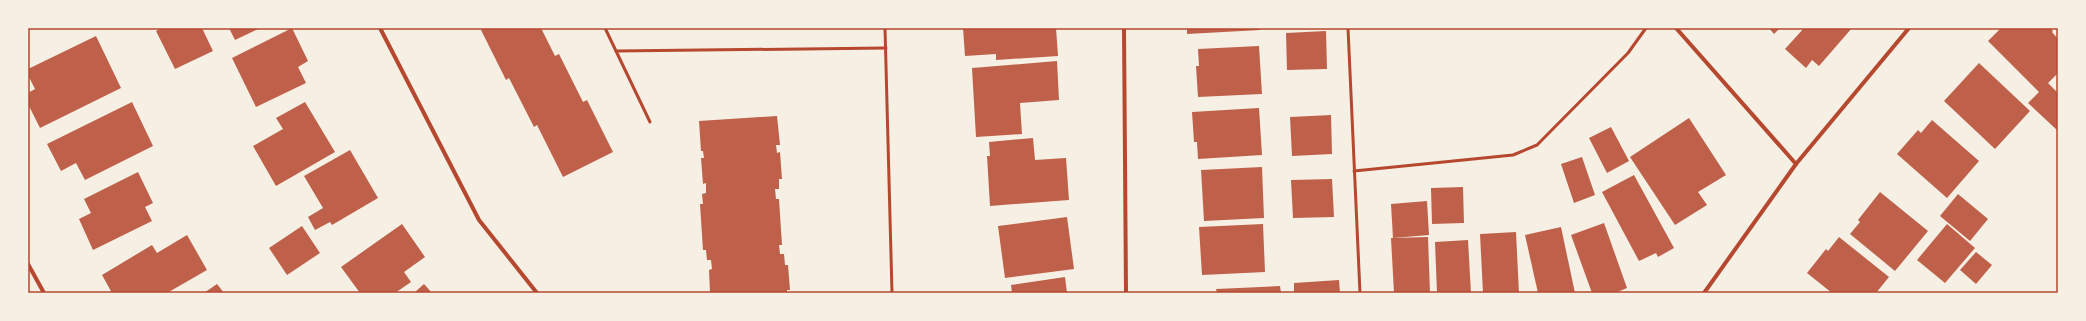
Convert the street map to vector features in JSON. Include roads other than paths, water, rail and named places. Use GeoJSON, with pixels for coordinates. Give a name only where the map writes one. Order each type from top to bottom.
{"type":"FeatureCollection","features":[{"type":"Feature","properties":{"kind":"street"},"geometry":{"type":"LineString","coordinates":[[380,28],[479,220],[537,293]]}},
{"type":"Feature","properties":{"kind":"street"},"geometry":{"type":"LineString","coordinates":[[1124,28],[1126,293]]}},
{"type":"Feature","properties":{"kind":"street"},"geometry":{"type":"LineString","coordinates":[[1676,28],[1796,164]]}},
{"type":"Feature","properties":{"kind":"street"},"geometry":{"type":"LineString","coordinates":[[1704,293],[1796,164],[1909,28]]}},
{"type":"Feature","properties":{"kind":"street"},"geometry":{"type":"LineString","coordinates":[[28,264],[44,293]]}},
{"type":"Feature","properties":{"kind":"lane"},"geometry":{"type":"LineString","coordinates":[[605,28],[650,122]]}},
{"type":"Feature","properties":{"kind":"lane"},"geometry":{"type":"LineString","coordinates":[[885,28],[892,293]]}},
{"type":"Feature","properties":{"kind":"lane"},"geometry":{"type":"LineString","coordinates":[[1348,28],[1360,293]]}},
{"type":"Feature","properties":{"kind":"lane"},"geometry":{"type":"LineString","coordinates":[[1354,171],[1512,154],[1537,145],[1628,53],[1646,28]]}},
{"type":"Feature","properties":{"kind":"lane"},"geometry":{"type":"LineString","coordinates":[[616,51],[886,48]]}}]}
